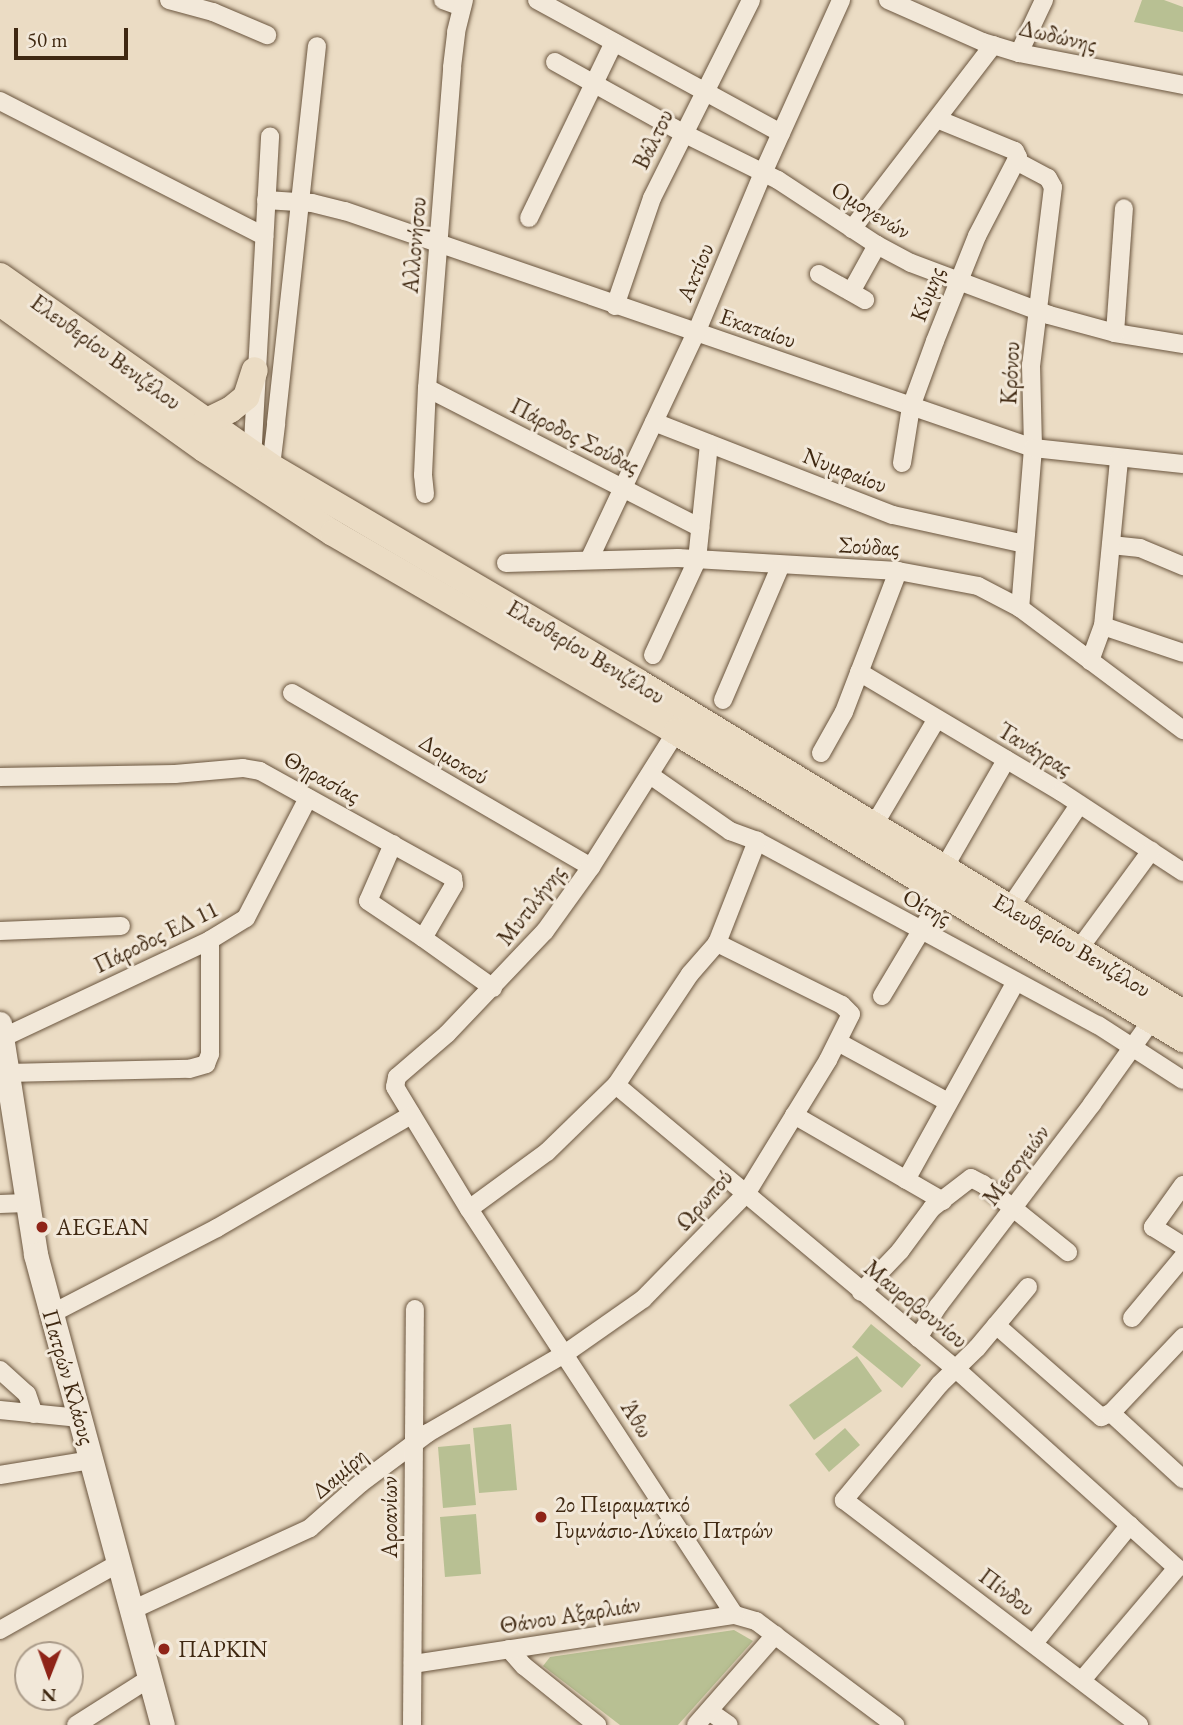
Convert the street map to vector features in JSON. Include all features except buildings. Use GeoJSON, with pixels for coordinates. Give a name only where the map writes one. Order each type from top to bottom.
{"type":"FeatureCollection","features":[{"type":"Feature","properties":{"kind":"main road","name":"Ελευθερίου Βενιζέλου"},"geometry":{"type":"LineString","coordinates":[[0,276],[205,422],[333,533],[676,732],[943,881],[1183,1040]]}},
{"type":"Feature","properties":{"kind":"main road","name":"Ελευθερίου Βενιζέλου"},"geometry":{"type":"LineString","coordinates":[[0,303],[259,467],[874,825],[943,881],[1010,907],[1183,1013]]}},
{"type":"Feature","properties":{"kind":"main road"},"geometry":{"type":"LineString","coordinates":[[205,422],[230,410],[246,397],[252,386],[255,370]]}},
{"type":"Feature","properties":{"kind":"main road","name":"Πατρών Κλάους"},"geometry":{"type":"LineString","coordinates":[[1,1031],[6,1087],[26,1203],[51,1314],[163,1725]]}},
{"type":"Feature","properties":{"kind":"street"},"geometry":{"type":"LineString","coordinates":[[169,0],[212,12],[267,36]]}},
{"type":"Feature","properties":{"kind":"street"},"geometry":{"type":"LineString","coordinates":[[443,0],[463,3]]}},
{"type":"Feature","properties":{"kind":"street"},"geometry":{"type":"LineString","coordinates":[[537,0],[781,133]]}},
{"type":"Feature","properties":{"kind":"street","name":"Βάλτου"},"geometry":{"type":"LineString","coordinates":[[615,306],[652,198],[751,0]]}},
{"type":"Feature","properties":{"kind":"street","name":"Ακτίου"},"geometry":{"type":"LineString","coordinates":[[589,560],[696,333],[763,173],[841,0]]}},
{"type":"Feature","properties":{"kind":"street","name":"Δωδώνης"},"geometry":{"type":"LineString","coordinates":[[888,0],[993,45],[1019,53],[1183,85]]}},
{"type":"Feature","properties":{"kind":"street"},"geometry":{"type":"LineString","coordinates":[[1019,53],[1044,0]]}},
{"type":"Feature","properties":{"kind":"street","name":"Αλλονήσου"},"geometry":{"type":"LineString","coordinates":[[425,494],[427,388],[454,46],[463,3]]}},
{"type":"Feature","properties":{"kind":"street"},"geometry":{"type":"LineString","coordinates":[[529,218],[614,42]]}},
{"type":"Feature","properties":{"kind":"street"},"geometry":{"type":"LineString","coordinates":[[852,229],[993,45]]}},
{"type":"Feature","properties":{"kind":"street"},"geometry":{"type":"LineString","coordinates":[[259,467],[300,201],[317,46]]}},
{"type":"Feature","properties":{"kind":"street","name":"Ομογενών"},"geometry":{"type":"LineString","coordinates":[[555,62],[683,133],[789,186],[877,245],[957,283],[1039,311],[1115,332],[1183,344]]}},
{"type":"Feature","properties":{"kind":"street"},"geometry":{"type":"LineString","coordinates":[[0,101],[264,236]]}},
{"type":"Feature","properties":{"kind":"street"},"geometry":{"type":"LineString","coordinates":[[937,120],[1015,156]]}},
{"type":"Feature","properties":{"kind":"street"},"geometry":{"type":"LineString","coordinates":[[259,467],[255,370],[270,136]]}},
{"type":"Feature","properties":{"kind":"street","name":"Κύμης"},"geometry":{"type":"LineString","coordinates":[[902,463],[911,407],[957,283],[1015,156]]}},
{"type":"Feature","properties":{"kind":"street","name":"Κρόνου"},"geometry":{"type":"LineString","coordinates":[[1015,156],[1048,178],[1053,187],[1031,365],[1032,448],[1020,608]]}},
{"type":"Feature","properties":{"kind":"street","name":"Εκαταίου"},"geometry":{"type":"LineString","coordinates":[[266,200],[324,205],[1032,448],[1183,464]]}},
{"type":"Feature","properties":{"kind":"street"},"geometry":{"type":"LineString","coordinates":[[1115,332],[1124,208]]}},
{"type":"Feature","properties":{"kind":"street"},"geometry":{"type":"LineString","coordinates":[[819,274],[858,296],[877,245]]}},
{"type":"Feature","properties":{"kind":"street","name":"Πάροδος Σούδας"},"geometry":{"type":"LineString","coordinates":[[427,388],[700,528]]}},
{"type":"Feature","properties":{"kind":"street","name":"Νυμφαίου"},"geometry":{"type":"LineString","coordinates":[[654,422],[893,515],[1025,544]]}},
{"type":"Feature","properties":{"kind":"street"},"geometry":{"type":"LineString","coordinates":[[653,655],[697,560],[709,444]]}},
{"type":"Feature","properties":{"kind":"street"},"geometry":{"type":"LineString","coordinates":[[1090,662],[1103,626],[1119,459]]}},
{"type":"Feature","properties":{"kind":"street"},"geometry":{"type":"LineString","coordinates":[[1111,545],[1140,548],[1183,566]]}},
{"type":"Feature","properties":{"kind":"street","name":"Σούδας"},"geometry":{"type":"LineString","coordinates":[[506,563],[697,560],[780,567],[898,571],[978,586],[1020,608],[1183,730]]}},
{"type":"Feature","properties":{"kind":"street"},"geometry":{"type":"LineString","coordinates":[[723,700],[780,567]]}},
{"type":"Feature","properties":{"kind":"street"},"geometry":{"type":"LineString","coordinates":[[821,753],[844,712],[898,571]]}},
{"type":"Feature","properties":{"kind":"street"},"geometry":{"type":"LineString","coordinates":[[1103,626],[1183,653]]}},
{"type":"Feature","properties":{"kind":"street","name":"Τανάγρας"},"geometry":{"type":"LineString","coordinates":[[859,673],[1006,760],[1183,872]]}},
{"type":"Feature","properties":{"kind":"street","name":"Δομοκού"},"geometry":{"type":"LineString","coordinates":[[292,693],[591,867]]}},
{"type":"Feature","properties":{"kind":"street"},"geometry":{"type":"LineString","coordinates":[[874,825],[936,720]]}},
{"type":"Feature","properties":{"kind":"street","name":"Μυτιλήνης"},"geometry":{"type":"LineString","coordinates":[[394,1084],[397,1077],[493,988],[545,931],[591,867],[676,732]]}},
{"type":"Feature","properties":{"kind":"street"},"geometry":{"type":"LineString","coordinates":[[882,996],[920,931],[1006,760]]}},
{"type":"Feature","properties":{"kind":"street","name":"Θηρασίας"},"geometry":{"type":"LineString","coordinates":[[0,777],[175,774],[243,768],[260,771],[454,881],[423,938]]}},
{"type":"Feature","properties":{"kind":"street","name":"Οίτης"},"geometry":{"type":"LineString","coordinates":[[650,775],[730,831],[757,841],[1133,1046],[1183,1080]]}},
{"type":"Feature","properties":{"kind":"street","name":"Πάροδος ΕΔ 11"},"geometry":{"type":"LineString","coordinates":[[1,1031],[210,940],[250,912],[308,798]]}},
{"type":"Feature","properties":{"kind":"street"},"geometry":{"type":"LineString","coordinates":[[1010,907],[1079,805]]}},
{"type":"Feature","properties":{"kind":"street"},"geometry":{"type":"LineString","coordinates":[[469,1209],[547,1152],[616,1084],[690,974],[717,943],[757,841]]}},
{"type":"Feature","properties":{"kind":"street"},"geometry":{"type":"LineString","coordinates":[[393,844],[368,901],[493,988]]}},
{"type":"Feature","properties":{"kind":"street"},"geometry":{"type":"LineString","coordinates":[[1079,950],[1151,851]]}},
{"type":"Feature","properties":{"kind":"street"},"geometry":{"type":"LineString","coordinates":[[0,931],[121,926]]}},
{"type":"Feature","properties":{"kind":"street"},"geometry":{"type":"LineString","coordinates":[[6,1087],[190,1069],[206,1064],[210,1054],[210,940]]}},
{"type":"Feature","properties":{"kind":"street","name":"Ωρωπού"},"geometry":{"type":"LineString","coordinates":[[566,1353],[661,1283],[746,1194],[838,1042],[850,1014],[842,1005],[717,943]]}},
{"type":"Feature","properties":{"kind":"street"},"geometry":{"type":"LineString","coordinates":[[906,1180],[1015,983]]}},
{"type":"Feature","properties":{"kind":"street","name":"Μεσογειών"},"geometry":{"type":"LineString","coordinates":[[918,1338],[939,1305],[1152,1020]]}},
{"type":"Feature","properties":{"kind":"street"},"geometry":{"type":"LineString","coordinates":[[838,1042],[948,1102]]}},
{"type":"Feature","properties":{"kind":"street","name":"Άθω"},"geometry":{"type":"LineString","coordinates":[[394,1084],[469,1209],[566,1353],[735,1615]]}},
{"type":"Feature","properties":{"kind":"street","name":"Μαυροβουνίου"},"geometry":{"type":"LineString","coordinates":[[616,1084],[861,1292],[955,1368],[1177,1568],[1082,1680]]}},
{"type":"Feature","properties":{"kind":"street"},"geometry":{"type":"LineString","coordinates":[[51,1314],[217,1228],[411,1115]]}},
{"type":"Feature","properties":{"kind":"street"},"geometry":{"type":"LineString","coordinates":[[794,1115],[943,1201]]}},
{"type":"Feature","properties":{"kind":"street"},"geometry":{"type":"LineString","coordinates":[[861,1292],[943,1201],[969,1179],[983,1184],[1068,1252]]}},
{"type":"Feature","properties":{"kind":"street"},"geometry":{"type":"LineString","coordinates":[[1183,1185],[1153,1227],[1183,1246]]}},
{"type":"Feature","properties":{"kind":"street"},"geometry":{"type":"LineString","coordinates":[[0,1204],[26,1203]]}},
{"type":"Feature","properties":{"kind":"street"},"geometry":{"type":"LineString","coordinates":[[1132,1318],[1183,1257]]}},
{"type":"Feature","properties":{"kind":"street"},"geometry":{"type":"LineString","coordinates":[[955,1368],[1028,1287]]}},
{"type":"Feature","properties":{"kind":"street","name":"Αροανίων"},"geometry":{"type":"LineString","coordinates":[[412,1725],[415,1308]]}},
{"type":"Feature","properties":{"kind":"street"},"geometry":{"type":"LineString","coordinates":[[996,1325],[1094,1414],[1101,1417],[1111,1413],[1183,1337]]}},
{"type":"Feature","properties":{"kind":"street","name":"Δαμίρη"},"geometry":{"type":"LineString","coordinates":[[132,1610],[310,1528],[413,1444],[462,1412],[566,1353]]}},
{"type":"Feature","properties":{"kind":"street","name":"Πίνδου"},"geometry":{"type":"LineString","coordinates":[[955,1368],[844,1500],[1139,1725]]}},
{"type":"Feature","properties":{"kind":"street"},"geometry":{"type":"LineString","coordinates":[[0,1370],[29,1397],[34,1413]]}},
{"type":"Feature","properties":{"kind":"street"},"geometry":{"type":"LineString","coordinates":[[0,1410],[80,1418]]}},
{"type":"Feature","properties":{"kind":"street"},"geometry":{"type":"LineString","coordinates":[[1111,1413],[1183,1479]]}},
{"type":"Feature","properties":{"kind":"street"},"geometry":{"type":"LineString","coordinates":[[0,1475],[92,1460]]}},
{"type":"Feature","properties":{"kind":"street"},"geometry":{"type":"LineString","coordinates":[[1034,1643],[1130,1525]]}},
{"type":"Feature","properties":{"kind":"street"},"geometry":{"type":"LineString","coordinates":[[0,1630],[120,1563]]}},
{"type":"Feature","properties":{"kind":"street"},"geometry":{"type":"LineString","coordinates":[[735,1615],[751,1618],[895,1725]]}},
{"type":"Feature","properties":{"kind":"street","name":"Θάνου Αξαρλιάν"},"geometry":{"type":"LineString","coordinates":[[413,1664],[735,1615]]}},
{"type":"Feature","properties":{"kind":"street"},"geometry":{"type":"LineString","coordinates":[[696,1725],[775,1635]]}},
{"type":"Feature","properties":{"kind":"street"},"geometry":{"type":"LineString","coordinates":[[509,1649],[519,1662],[587,1722]]}},
{"type":"Feature","properties":{"kind":"street"},"geometry":{"type":"LineString","coordinates":[[75,1725],[150,1678]]}},
{"type":"Feature","properties":{"kind":"street"},"geometry":{"type":"LineString","coordinates":[[709,1711],[729,1725]]}},
{"type":"Feature","properties":{"kind":"green space"},"geometry":{"type":"Polygon","coordinates":[[[1142,0],[1164,0],[1183,7],[1183,32],[1134,22],[1142,0]]]}},
{"type":"Feature","properties":{"kind":"green space"},"geometry":{"type":"Polygon","coordinates":[[[871,1324],[921,1365],[902,1388],[852,1347],[871,1324]]]}},
{"type":"Feature","properties":{"kind":"green space"},"geometry":{"type":"Polygon","coordinates":[[[857,1356],[882,1391],[814,1440],[789,1405],[857,1356]]]}},
{"type":"Feature","properties":{"kind":"green space"},"geometry":{"type":"Polygon","coordinates":[[[511,1424],[517,1490],[479,1493],[473,1428],[511,1424]]]}},
{"type":"Feature","properties":{"kind":"green space"},"geometry":{"type":"Polygon","coordinates":[[[845,1428],[860,1445],[829,1472],[815,1454],[845,1428]]]}},
{"type":"Feature","properties":{"kind":"green space"},"geometry":{"type":"Polygon","coordinates":[[[470,1444],[476,1505],[443,1508],[438,1447],[470,1444]]]}},
{"type":"Feature","properties":{"kind":"green space"},"geometry":{"type":"Polygon","coordinates":[[[476,1514],[481,1574],[445,1577],[440,1517],[476,1514]]]}},
{"type":"Feature","properties":{"kind":"green space"},"geometry":{"type":"Polygon","coordinates":[[[734,1630],[753,1641],[678,1725],[620,1725],[543,1666],[550,1657],[734,1630]]]}},
{"type":"Feature","properties":{"kind":"place","name":"AEGEAN"},"geometry":{"type":"Point","coordinates":[42,1227]}},
{"type":"Feature","properties":{"kind":"place","name":"2ο Πειραματικό Γυμνάσιο-Λύκειο Πατρών"},"geometry":{"type":"Point","coordinates":[541,1517]}},
{"type":"Feature","properties":{"kind":"place","name":"ΠΑΡΚΙΝ"},"geometry":{"type":"Point","coordinates":[164,1649]}}]}
